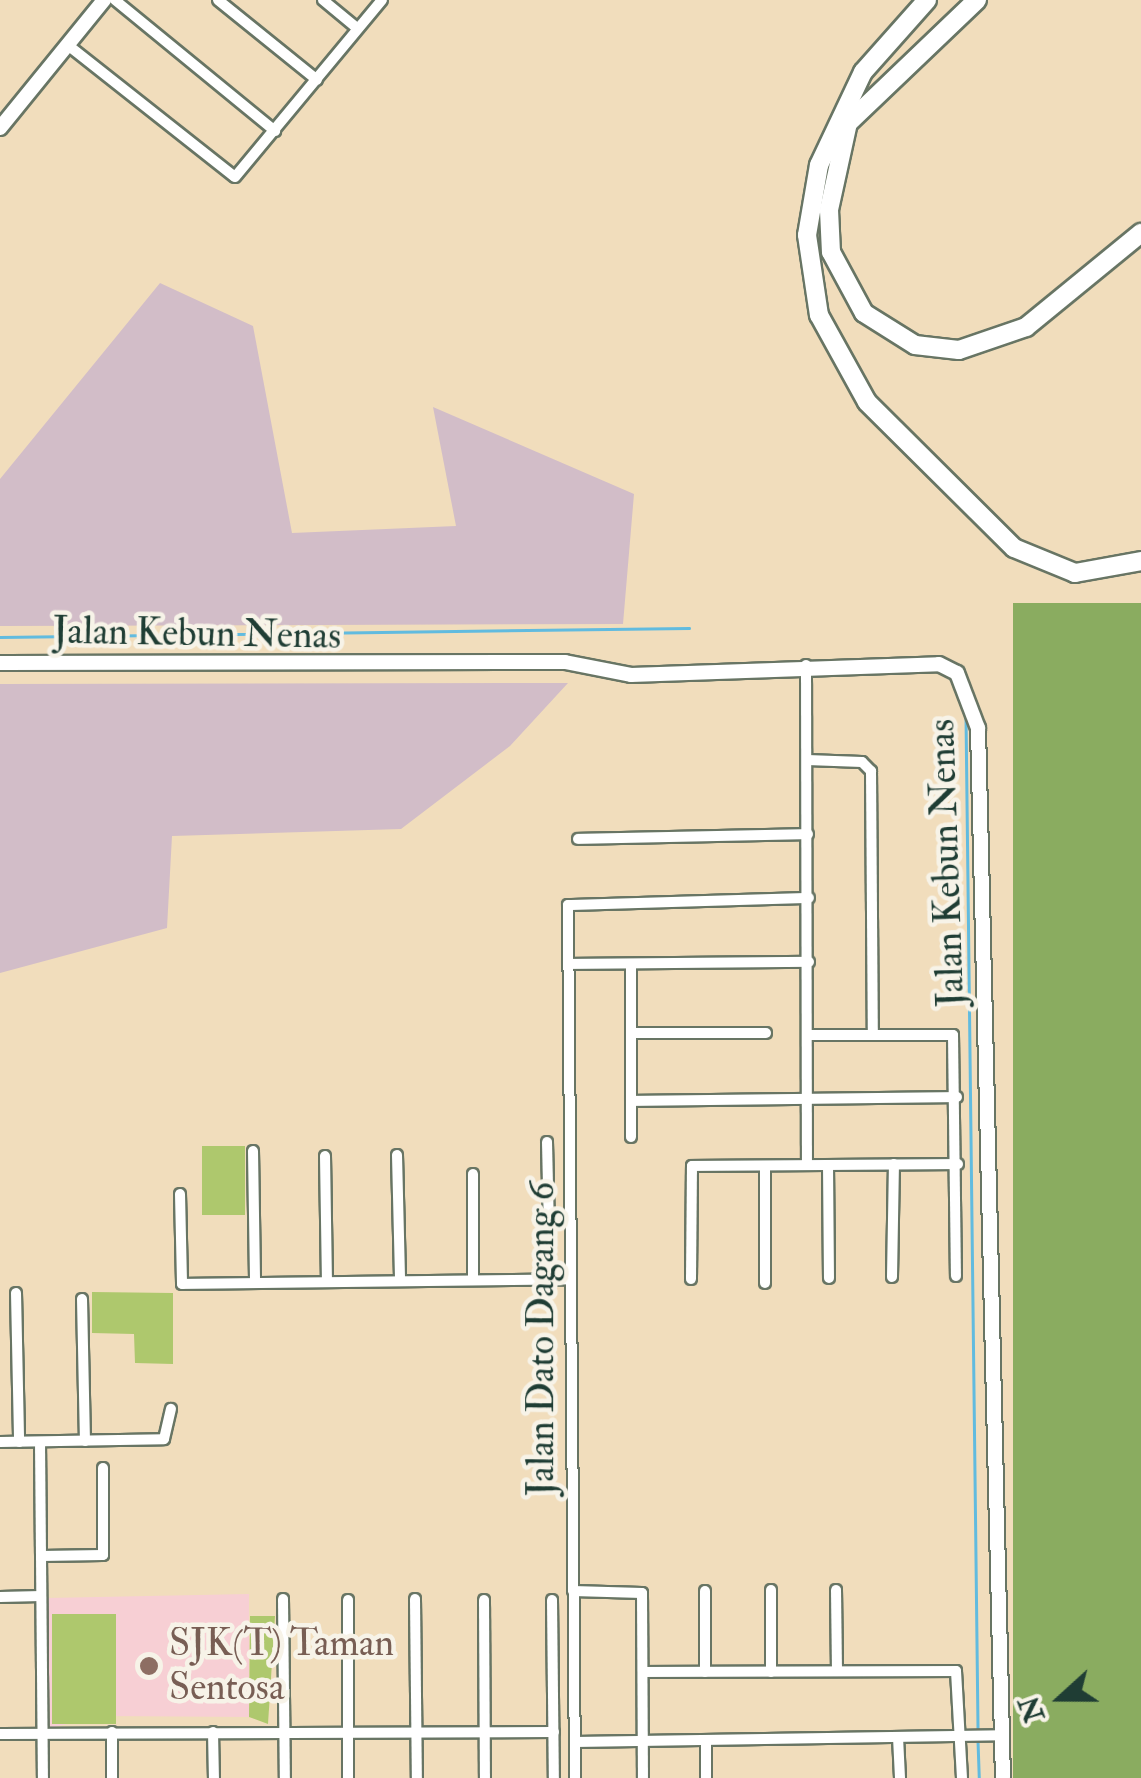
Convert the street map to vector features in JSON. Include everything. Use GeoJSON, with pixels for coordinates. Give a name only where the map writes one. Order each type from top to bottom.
{"type":"FeatureCollection","features":[{"type":"Feature","properties":{"kind":"highway"},"geometry":{"type":"LineString","coordinates":[[926,0],[851,92],[818,164],[808,216],[819,315],[854,385],[974,513],[1057,570],[1091,574],[1141,561]]}},
{"type":"Feature","properties":{"kind":"highway"},"geometry":{"type":"LineString","coordinates":[[817,234],[825,172],[850,118],[977,0]]}},
{"type":"Feature","properties":{"kind":"highway"},"geometry":{"type":"LineString","coordinates":[[850,118],[829,210],[831,252],[852,298],[900,338],[959,350],[1000,339],[1108,266],[1141,233]]}},
{"type":"Feature","properties":{"kind":"street"},"geometry":{"type":"LineString","coordinates":[[0,128],[104,0]]}},
{"type":"Feature","properties":{"kind":"street"},"geometry":{"type":"LineString","coordinates":[[115,0],[276,131]]}},
{"type":"Feature","properties":{"kind":"street"},"geometry":{"type":"LineString","coordinates":[[218,0],[317,80]]}},
{"type":"Feature","properties":{"kind":"street"},"geometry":{"type":"LineString","coordinates":[[322,0],[358,29]]}},
{"type":"Feature","properties":{"kind":"street"},"geometry":{"type":"LineString","coordinates":[[69,46],[234,177],[382,0]]}},
{"type":"Feature","properties":{"kind":"street","name":"Jalan Kebun Nenas"},"geometry":{"type":"LineString","coordinates":[[0,664],[565,662],[630,675],[806,664],[939,664],[968,685],[975,704],[1002,1778]]}},
{"type":"Feature","properties":{"kind":"street"},"geometry":{"type":"LineString","coordinates":[[806,664],[810,962],[807,1165]]}},
{"type":"Feature","properties":{"kind":"street"},"geometry":{"type":"LineString","coordinates":[[807,760],[862,762],[870,771],[873,1032]]}},
{"type":"Feature","properties":{"kind":"street"},"geometry":{"type":"LineString","coordinates":[[578,838],[808,834]]}},
{"type":"Feature","properties":{"kind":"street","name":"Jalan Dato Dagang 6"},"geometry":{"type":"LineString","coordinates":[[575,1778],[568,964],[571,900],[809,898]]}},
{"type":"Feature","properties":{"kind":"street"},"geometry":{"type":"LineString","coordinates":[[568,964],[810,962]]}},
{"type":"Feature","properties":{"kind":"street"},"geometry":{"type":"LineString","coordinates":[[630,1137],[631,964]]}},
{"type":"Feature","properties":{"kind":"street"},"geometry":{"type":"LineString","coordinates":[[631,1034],[766,1033]]}},
{"type":"Feature","properties":{"kind":"street"},"geometry":{"type":"LineString","coordinates":[[810,1034],[953,1034],[958,1164],[956,1276]]}},
{"type":"Feature","properties":{"kind":"street"},"geometry":{"type":"LineString","coordinates":[[631,1101],[957,1097]]}},
{"type":"Feature","properties":{"kind":"street"},"geometry":{"type":"LineString","coordinates":[[547,1142],[550,1279]]}},
{"type":"Feature","properties":{"kind":"street"},"geometry":{"type":"LineString","coordinates":[[253,1151],[255,1282]]}},
{"type":"Feature","properties":{"kind":"street"},"geometry":{"type":"LineString","coordinates":[[397,1155],[400,1281]]}},
{"type":"Feature","properties":{"kind":"street"},"geometry":{"type":"LineString","coordinates":[[325,1156],[327,1282]]}},
{"type":"Feature","properties":{"kind":"street"},"geometry":{"type":"LineString","coordinates":[[892,1277],[894,1164]]}},
{"type":"Feature","properties":{"kind":"street"},"geometry":{"type":"LineString","coordinates":[[691,1279],[692,1166],[958,1164]]}},
{"type":"Feature","properties":{"kind":"street"},"geometry":{"type":"LineString","coordinates":[[828,1165],[829,1278]]}},
{"type":"Feature","properties":{"kind":"street"},"geometry":{"type":"LineString","coordinates":[[765,1166],[765,1283]]}},
{"type":"Feature","properties":{"kind":"street"},"geometry":{"type":"LineString","coordinates":[[473,1174],[473,1280]]}},
{"type":"Feature","properties":{"kind":"street"},"geometry":{"type":"LineString","coordinates":[[180,1194],[182,1284],[570,1279]]}},
{"type":"Feature","properties":{"kind":"street"},"geometry":{"type":"LineString","coordinates":[[16,1293],[19,1442]]}},
{"type":"Feature","properties":{"kind":"street"},"geometry":{"type":"LineString","coordinates":[[82,1299],[85,1441]]}},
{"type":"Feature","properties":{"kind":"street"},"geometry":{"type":"LineString","coordinates":[[0,1442],[164,1439],[171,1409]]}},
{"type":"Feature","properties":{"kind":"street"},"geometry":{"type":"LineString","coordinates":[[40,1442],[44,1778]]}},
{"type":"Feature","properties":{"kind":"street"},"geometry":{"type":"LineString","coordinates":[[41,1556],[103,1555],[102,1468]]}},
{"type":"Feature","properties":{"kind":"street"},"geometry":{"type":"LineString","coordinates":[[770,1590],[771,1672]]}},
{"type":"Feature","properties":{"kind":"street"},"geometry":{"type":"LineString","coordinates":[[836,1590],[837,1672]]}},
{"type":"Feature","properties":{"kind":"street"},"geometry":{"type":"LineString","coordinates":[[573,1591],[642,1593],[643,1778]]}},
{"type":"Feature","properties":{"kind":"street"},"geometry":{"type":"LineString","coordinates":[[705,1592],[705,1672]]}},
{"type":"Feature","properties":{"kind":"street"},"geometry":{"type":"LineString","coordinates":[[0,1597],[41,1596]]}},
{"type":"Feature","properties":{"kind":"street"},"geometry":{"type":"LineString","coordinates":[[283,1599],[285,1778]]}},
{"type":"Feature","properties":{"kind":"street"},"geometry":{"type":"LineString","coordinates":[[415,1599],[417,1778]]}},
{"type":"Feature","properties":{"kind":"street"},"geometry":{"type":"LineString","coordinates":[[348,1600],[348,1778]]}},
{"type":"Feature","properties":{"kind":"street"},"geometry":{"type":"LineString","coordinates":[[484,1600],[485,1778]]}},
{"type":"Feature","properties":{"kind":"street"},"geometry":{"type":"LineString","coordinates":[[552,1600],[554,1778]]}},
{"type":"Feature","properties":{"kind":"street"},"geometry":{"type":"LineString","coordinates":[[642,1672],[959,1673],[962,1778]]}},
{"type":"Feature","properties":{"kind":"street"},"geometry":{"type":"LineString","coordinates":[[112,1732],[112,1778]]}},
{"type":"Feature","properties":{"kind":"street"},"geometry":{"type":"LineString","coordinates":[[214,1732],[214,1778]]}},
{"type":"Feature","properties":{"kind":"street"},"geometry":{"type":"LineString","coordinates":[[0,1734],[554,1732]]}},
{"type":"Feature","properties":{"kind":"street"},"geometry":{"type":"LineString","coordinates":[[575,1742],[1002,1735]]}},
{"type":"Feature","properties":{"kind":"street"},"geometry":{"type":"LineString","coordinates":[[898,1736],[900,1778]]}},
{"type":"Feature","properties":{"kind":"street"},"geometry":{"type":"LineString","coordinates":[[706,1740],[706,1778]]}},
{"type":"Feature","properties":{"kind":"shaded area"},"geometry":{"type":"Polygon","coordinates":[[[160,283],[253,326],[292,533],[456,526],[433,407],[634,494],[623,624],[0,626],[0,479],[160,283]]]}},
{"type":"Feature","properties":{"kind":"shaded area"},"geometry":{"type":"Polygon","coordinates":[[[568,683],[510,746],[401,829],[172,836],[167,928],[0,973],[0,684],[568,683]]]}},
{"type":"Feature","properties":{"kind":"shaded area","name":"SJK(T) Taman Sentosa"},"geometry":{"type":"Polygon","coordinates":[[[249,1594],[249,1717],[102,1716],[50,1728],[47,1598],[249,1594]]]}},
{"type":"Feature","properties":{"kind":"green space"},"geometry":{"type":"Polygon","coordinates":[[[1013,603],[1141,603],[1141,1778],[1013,1778],[1013,603]]]}},
{"type":"Feature","properties":{"kind":"green space"},"geometry":{"type":"Polygon","coordinates":[[[202,1146],[245,1146],[245,1215],[202,1215],[202,1146]]]}},
{"type":"Feature","properties":{"kind":"green space"},"geometry":{"type":"Polygon","coordinates":[[[92,1292],[173,1293],[173,1364],[135,1363],[134,1334],[92,1333],[92,1292]]]}},
{"type":"Feature","properties":{"kind":"green space"},"geometry":{"type":"Polygon","coordinates":[[[52,1614],[116,1614],[116,1724],[52,1724],[52,1614]]]}},
{"type":"Feature","properties":{"kind":"green space"},"geometry":{"type":"Polygon","coordinates":[[[250,1616],[275,1616],[268,1724],[249,1717],[250,1616]]]}},
{"type":"Feature","properties":{"kind":"waterway"},"geometry":{"type":"LineString","coordinates":[[0,637],[689,628]]}},
{"type":"Feature","properties":{"kind":"waterway"},"geometry":{"type":"LineString","coordinates":[[966,716],[978,1733]]}},
{"type":"Feature","properties":{"kind":"waterway"},"geometry":{"type":"LineString","coordinates":[[978,1741],[979,1778]]}},
{"type":"Feature","properties":{"kind":"place","name":"SJK(T) Taman Sentosa"},"geometry":{"type":"Point","coordinates":[149,1666]}}]}
